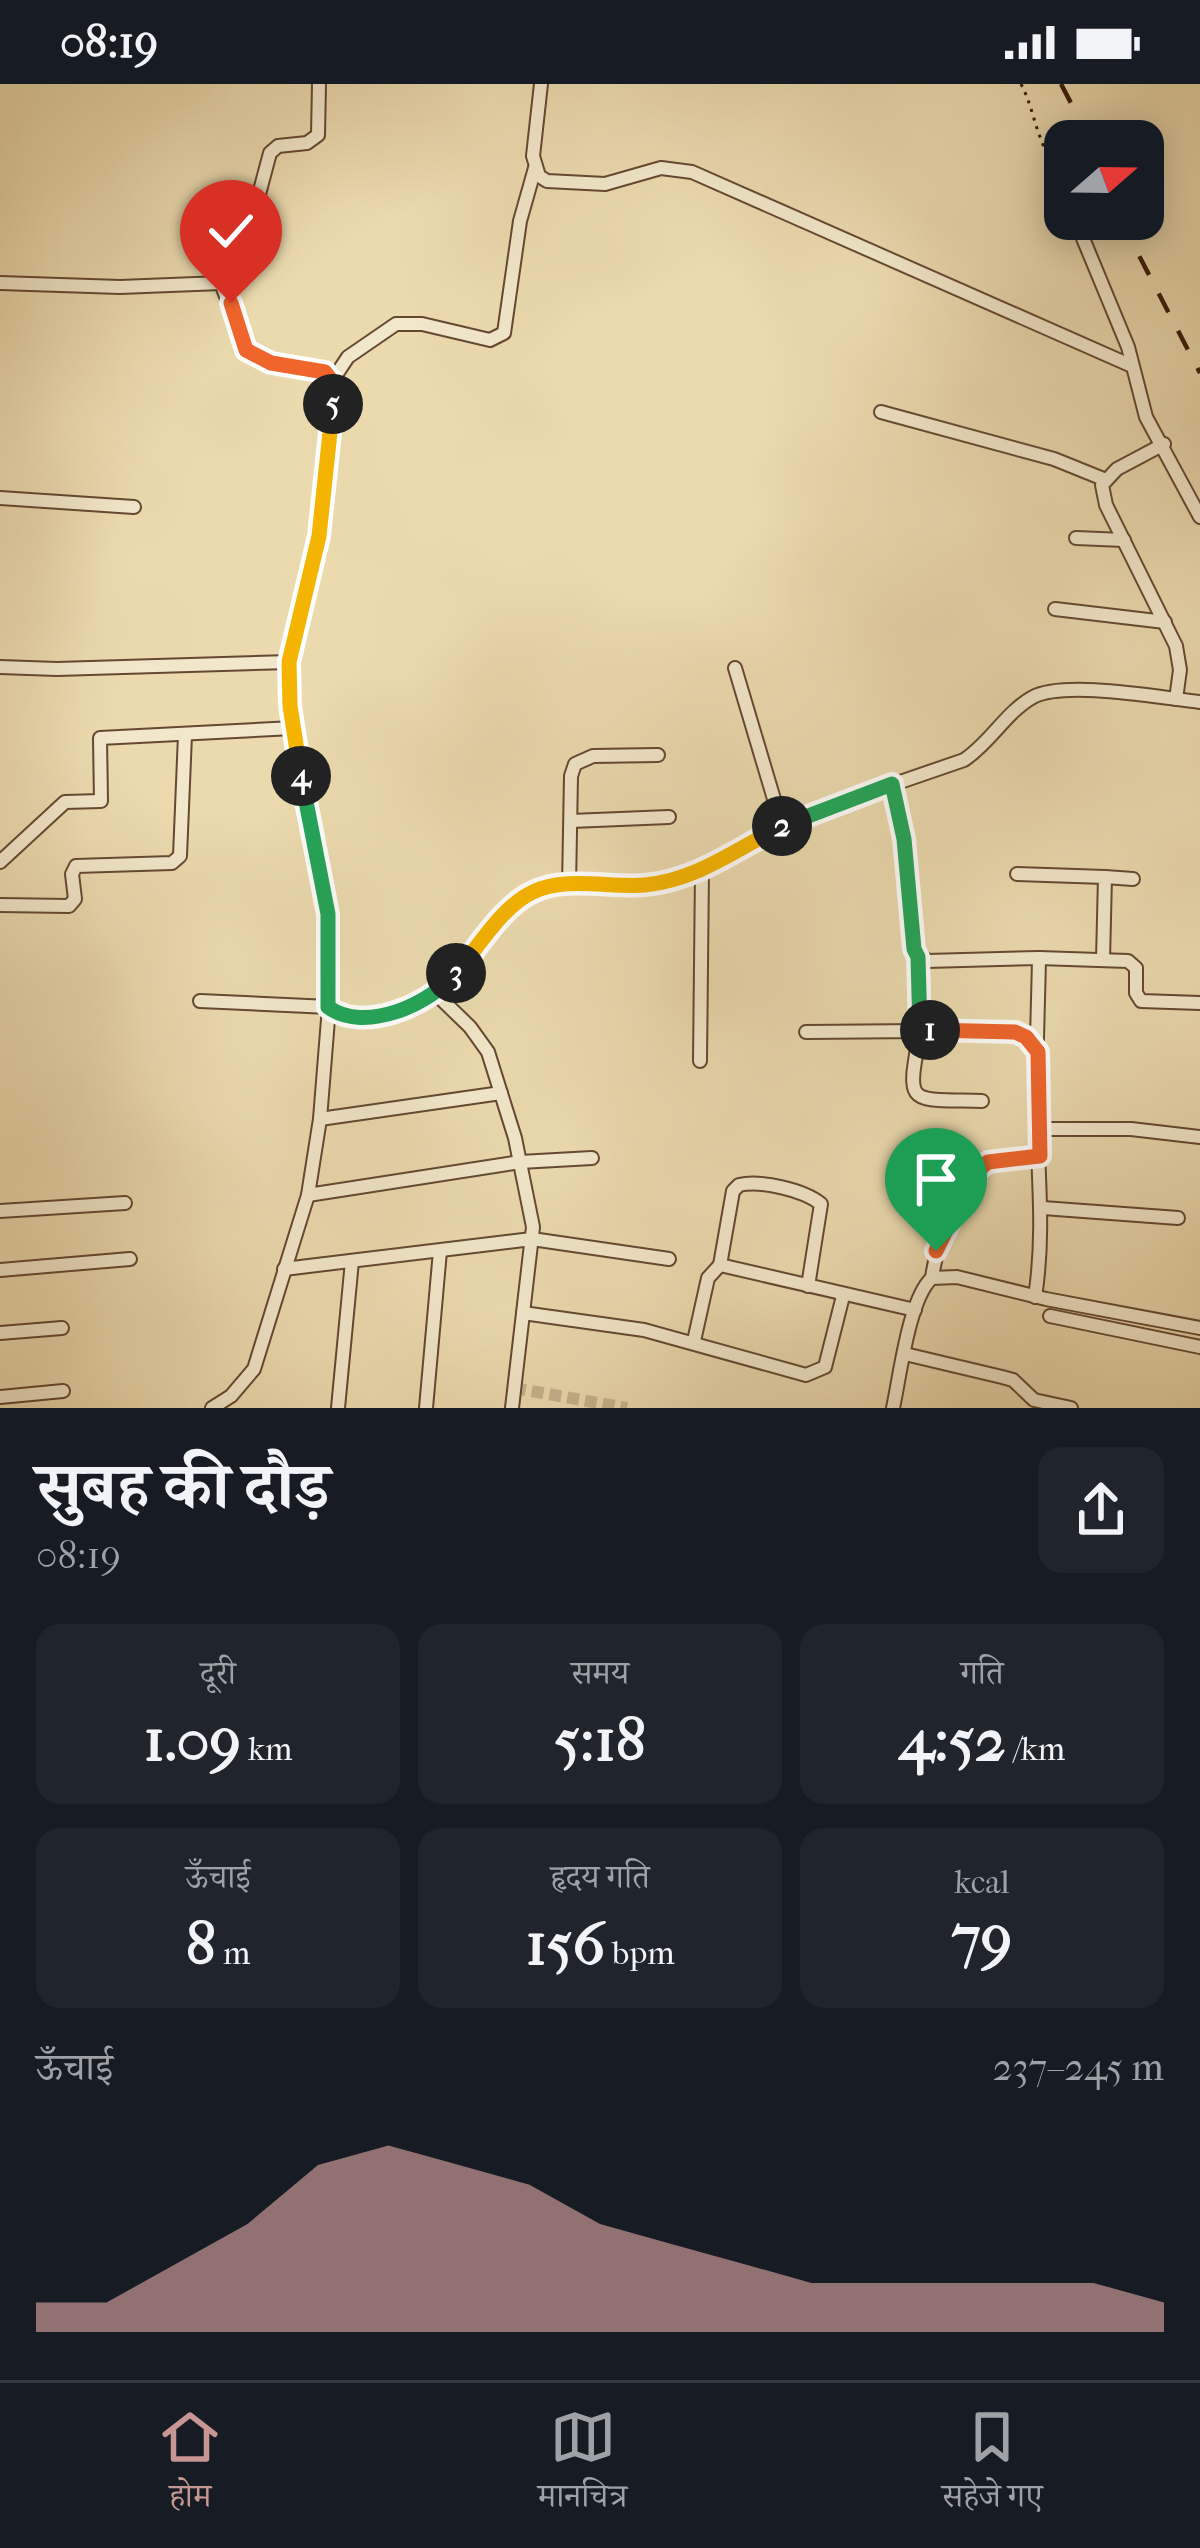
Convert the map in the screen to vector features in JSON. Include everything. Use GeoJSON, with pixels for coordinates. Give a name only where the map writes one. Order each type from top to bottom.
{"type":"FeatureCollection","features":[{"type":"Feature","properties":{"kind":"street"},"geometry":{"type":"LineString","coordinates":[[221,283],[254,213],[269,153],[318,135],[319,84]]}},
{"type":"Feature","properties":{"kind":"street"},"geometry":{"type":"LineString","coordinates":[[212,1408],[231,1396],[254,1369],[308,1195],[320,1119],[328,1007],[328,914],[293,728],[289,662],[319,536],[334,403],[332,381],[348,358],[396,324],[422,324],[490,340],[504,332],[520,221],[535,168],[541,84]]}},
{"type":"Feature","properties":{"kind":"street"},"geometry":{"type":"LineString","coordinates":[[535,168],[547,181],[605,184],[661,168],[692,172],[1132,366]]}},
{"type":"Feature","properties":{"kind":"street"},"geometry":{"type":"LineString","coordinates":[[1084,240],[1120,325],[1146,417],[1200,517]]}},
{"type":"Feature","properties":{"kind":"street"},"geometry":{"type":"LineString","coordinates":[[0,283],[221,283]]}},
{"type":"Feature","properties":{"kind":"street"},"geometry":{"type":"LineString","coordinates":[[221,283],[252,355],[271,363],[316,368],[332,381]]}},
{"type":"Feature","properties":{"kind":"street"},"geometry":{"type":"LineString","coordinates":[[881,412],[1054,458],[1106,480]]}},
{"type":"Feature","properties":{"kind":"street"},"geometry":{"type":"LineString","coordinates":[[1164,444],[1117,469],[1106,480],[1102,495],[1165,622],[1180,670],[1176,699]]}},
{"type":"Feature","properties":{"kind":"street"},"geometry":{"type":"LineString","coordinates":[[0,498],[134,507]]}},
{"type":"Feature","properties":{"kind":"street"},"geometry":{"type":"LineString","coordinates":[[1076,538],[1124,540]]}},
{"type":"Feature","properties":{"kind":"street"},"geometry":{"type":"LineString","coordinates":[[1055,609],[1165,622]]}},
{"type":"Feature","properties":{"kind":"street"},"geometry":{"type":"LineString","coordinates":[[0,667],[289,662]]}},
{"type":"Feature","properties":{"kind":"street"},"geometry":{"type":"LineString","coordinates":[[736,668],[782,826]]}},
{"type":"Feature","properties":{"kind":"street"},"geometry":{"type":"LineString","coordinates":[[200,1001],[328,1007],[340,1015],[367,1016],[409,1007],[436,994],[530,892],[552,885],[648,885],[702,870],[782,826],[964,760],[982,748],[1021,706],[1050,692],[1066,689],[1200,702]]}},
{"type":"Feature","properties":{"kind":"street"},"geometry":{"type":"LineString","coordinates":[[0,862],[64,802],[100,801],[100,738],[293,728]]}},
{"type":"Feature","properties":{"kind":"street"},"geometry":{"type":"LineString","coordinates":[[0,905],[69,906],[75,899],[72,874],[76,866],[172,862],[180,856],[185,735]]}},
{"type":"Feature","properties":{"kind":"street"},"geometry":{"type":"LineString","coordinates":[[569,886],[571,776],[583,758],[658,755]]}},
{"type":"Feature","properties":{"kind":"street"},"geometry":{"type":"LineString","coordinates":[[892,784],[904,839],[918,957],[920,1030],[911,1064],[912,1089],[927,1100],[982,1101]]}},
{"type":"Feature","properties":{"kind":"street"},"geometry":{"type":"LineString","coordinates":[[571,821],[668,817]]}},
{"type":"Feature","properties":{"kind":"street"},"geometry":{"type":"LineString","coordinates":[[700,1061],[702,870]]}},
{"type":"Feature","properties":{"kind":"street"},"geometry":{"type":"LineString","coordinates":[[1017,874],[1133,879]]}},
{"type":"Feature","properties":{"kind":"street"},"geometry":{"type":"LineString","coordinates":[[1103,959],[1105,877]]}},
{"type":"Feature","properties":{"kind":"street"},"geometry":{"type":"LineString","coordinates":[[918,957],[927,961],[1103,959],[1135,964],[1136,993],[1141,1001],[1200,1003]]}},
{"type":"Feature","properties":{"kind":"street"},"geometry":{"type":"LineString","coordinates":[[1036,1297],[1043,1208],[1037,1129],[1039,958]]}},
{"type":"Feature","properties":{"kind":"street"},"geometry":{"type":"LineString","coordinates":[[436,994],[488,1052],[520,1162],[532,1239],[512,1408]]}},
{"type":"Feature","properties":{"kind":"street"},"geometry":{"type":"LineString","coordinates":[[806,1032],[1015,1032],[1038,1052]]}},
{"type":"Feature","properties":{"kind":"street"},"geometry":{"type":"LineString","coordinates":[[320,1119],[501,1094]]}},
{"type":"Feature","properties":{"kind":"street"},"geometry":{"type":"LineString","coordinates":[[1037,1129],[1131,1129],[1200,1137]]}},
{"type":"Feature","properties":{"kind":"street"},"geometry":{"type":"LineString","coordinates":[[932,1278],[947,1222],[974,1173],[988,1162],[1040,1156]]}},
{"type":"Feature","properties":{"kind":"street"},"geometry":{"type":"LineString","coordinates":[[308,1195],[520,1162],[592,1158]]}},
{"type":"Feature","properties":{"kind":"street"},"geometry":{"type":"LineString","coordinates":[[694,1341],[708,1278],[720,1265],[733,1191],[739,1185],[758,1184],[814,1197],[821,1204],[808,1286]]}},
{"type":"Feature","properties":{"kind":"street"},"geometry":{"type":"LineString","coordinates":[[0,1211],[125,1203]]}},
{"type":"Feature","properties":{"kind":"street"},"geometry":{"type":"LineString","coordinates":[[1043,1208],[1178,1218]]}},
{"type":"Feature","properties":{"kind":"street"},"geometry":{"type":"LineString","coordinates":[[284,1269],[532,1239],[669,1259]]}},
{"type":"Feature","properties":{"kind":"street"},"geometry":{"type":"LineString","coordinates":[[426,1408],[440,1251]]}},
{"type":"Feature","properties":{"kind":"street"},"geometry":{"type":"LineString","coordinates":[[0,1270],[130,1259]]}},
{"type":"Feature","properties":{"kind":"street"},"geometry":{"type":"LineString","coordinates":[[338,1408],[352,1261]]}},
{"type":"Feature","properties":{"kind":"street"},"geometry":{"type":"LineString","coordinates":[[720,1265],[915,1310]]}},
{"type":"Feature","properties":{"kind":"street"},"geometry":{"type":"LineString","coordinates":[[892,1408],[915,1310],[932,1278],[957,1277],[1200,1328]]}},
{"type":"Feature","properties":{"kind":"street"},"geometry":{"type":"LineString","coordinates":[[523,1313],[694,1341],[806,1375],[818,1373],[829,1358],[843,1295]]}},
{"type":"Feature","properties":{"kind":"street"},"geometry":{"type":"LineString","coordinates":[[1050,1316],[1200,1347]]}},
{"type":"Feature","properties":{"kind":"street"},"geometry":{"type":"LineString","coordinates":[[0,1333],[62,1328]]}},
{"type":"Feature","properties":{"kind":"street"},"geometry":{"type":"LineString","coordinates":[[905,1354],[1002,1377],[1020,1385],[1034,1400],[1071,1408]]}},
{"type":"Feature","properties":{"kind":"street"},"geometry":{"type":"LineString","coordinates":[[0,1397],[63,1391]]}},
{"type":"Feature","properties":{"kind":"path"},"geometry":{"type":"LineString","coordinates":[[1022,84],[1044,149]]}},
{"type":"Feature","properties":{"kind":"tunnel"},"geometry":{"type":"LineString","coordinates":[[514,1388],[627,1408]]}},
{"type":"Feature","properties":{"kind":"railway"},"geometry":{"type":"LineString","coordinates":[[1061,84],[1080,120]]}},
{"type":"Feature","properties":{"kind":"railway"},"geometry":{"type":"LineString","coordinates":[[1131,240],[1200,373]]}},
{"type":"Feature","properties":{"kind":"route"},"geometry":{"type":"LineString","coordinates":[[231,303],[246,350],[271,363],[325,372],[334,391],[319,536],[293,640],[288,681],[309,829],[326,894],[328,1007],[351,1018],[428,999],[530,892],[552,885],[648,885],[676,879],[810,813],[892,784],[904,839],[918,957],[920,1030],[1015,1032],[1038,1052],[1040,1156],[988,1162],[974,1173],[936,1251]]}}]}
